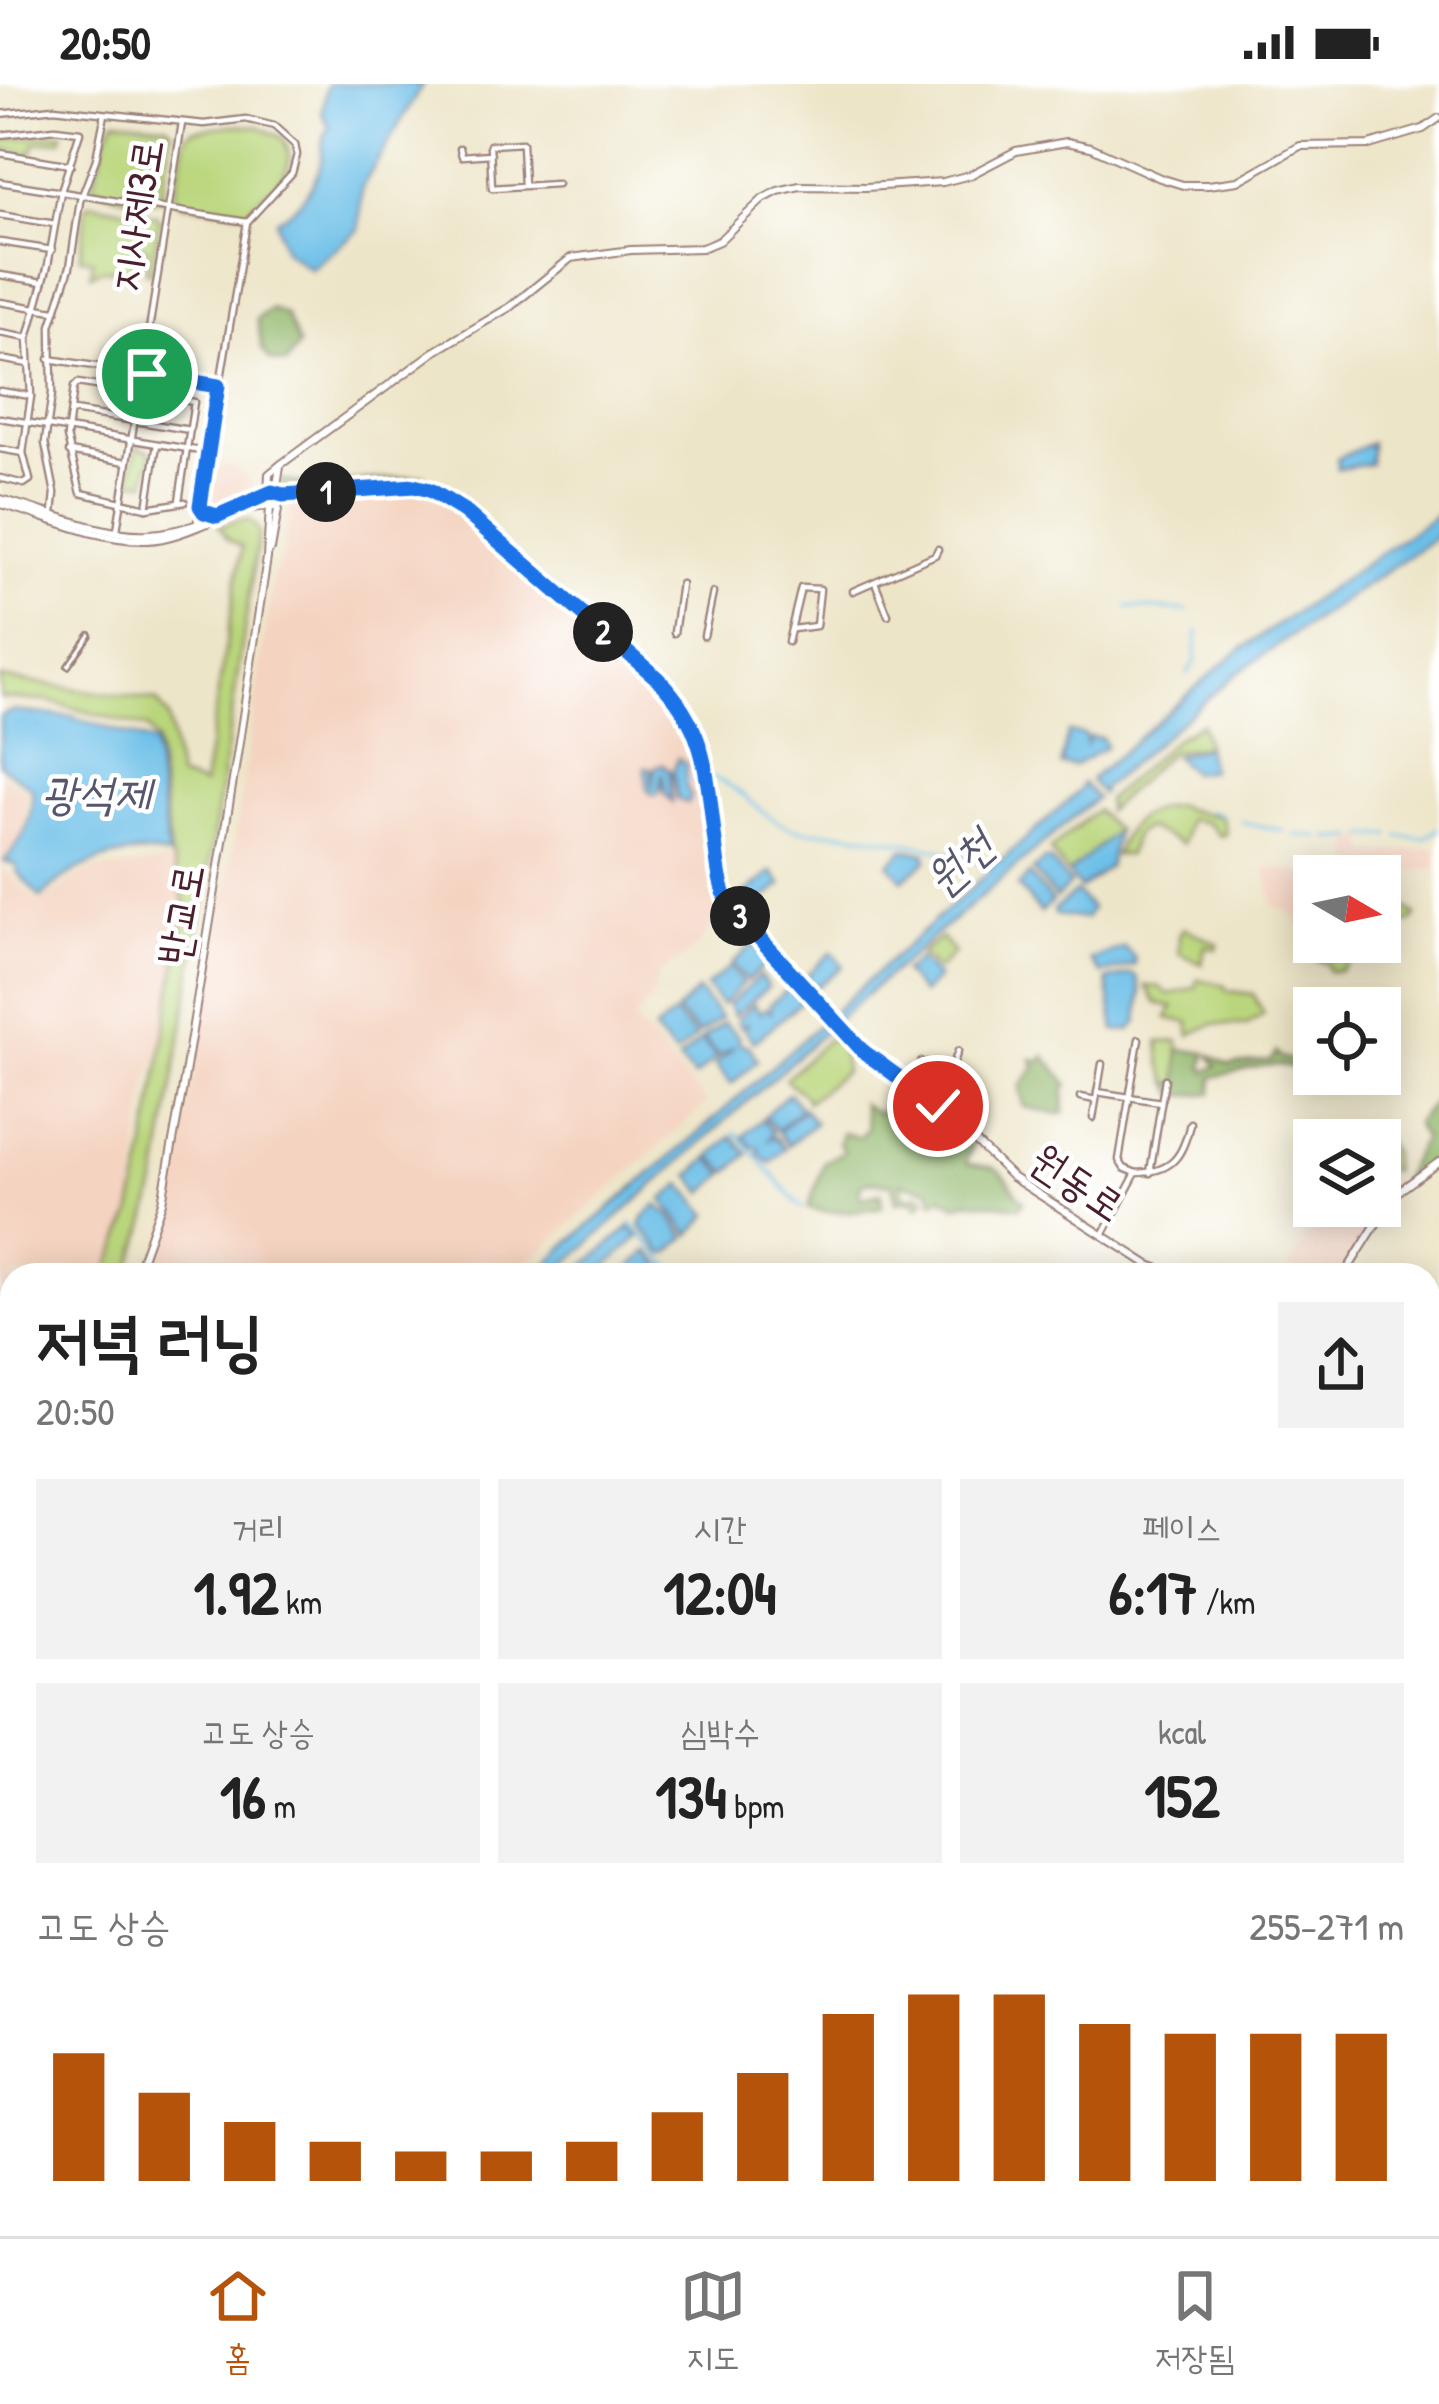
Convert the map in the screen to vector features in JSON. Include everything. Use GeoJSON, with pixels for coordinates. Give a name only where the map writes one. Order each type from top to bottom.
{"type":"FeatureCollection","features":[{"type":"Feature","properties":{"kind":"street"},"geometry":{"type":"LineString","coordinates":[[0,114],[69,109],[182,123],[246,119],[274,125],[290,136],[296,166],[247,222],[197,523]]}},
{"type":"Feature","properties":{"kind":"street"},"geometry":{"type":"LineString","coordinates":[[17,112],[19,132]]}},
{"type":"Feature","properties":{"kind":"street"},"geometry":{"type":"LineString","coordinates":[[52,516],[55,493],[45,443],[52,394],[49,359],[54,311],[71,262],[82,195],[96,159],[105,114]]}},
{"type":"Feature","properties":{"kind":"street"},"geometry":{"type":"LineString","coordinates":[[273,499],[273,475],[280,465],[434,352],[497,316],[571,258],[702,248],[719,241],[763,199],[800,186],[943,182],[970,175],[1016,151],[1067,142],[1160,178],[1183,185],[1208,185],[1238,181],[1300,146],[1369,145],[1439,118]]}},
{"type":"Feature","properties":{"kind":"street","name":"지사제3로"},"geometry":{"type":"LineString","coordinates":[[117,530],[182,123]]}},
{"type":"Feature","properties":{"kind":"street"},"geometry":{"type":"LineString","coordinates":[[0,135],[80,131],[61,191],[52,250],[28,338],[31,396],[23,453],[29,480],[24,484],[0,478]]}},
{"type":"Feature","properties":{"kind":"street"},"geometry":{"type":"LineString","coordinates":[[524,186],[522,143],[490,145],[492,188],[557,184]]}},
{"type":"Feature","properties":{"kind":"street"},"geometry":{"type":"LineString","coordinates":[[460,148],[462,155],[491,154]]}},
{"type":"Feature","properties":{"kind":"street"},"geometry":{"type":"LineString","coordinates":[[0,153],[70,165]]}},
{"type":"Feature","properties":{"kind":"street"},"geometry":{"type":"LineString","coordinates":[[0,182],[247,222]]}},
{"type":"Feature","properties":{"kind":"street"},"geometry":{"type":"LineString","coordinates":[[0,215],[55,224]]}},
{"type":"Feature","properties":{"kind":"street"},"geometry":{"type":"LineString","coordinates":[[0,242],[52,250]]}},
{"type":"Feature","properties":{"kind":"street"},"geometry":{"type":"LineString","coordinates":[[0,275],[43,282]]}},
{"type":"Feature","properties":{"kind":"street"},"geometry":{"type":"LineString","coordinates":[[0,302],[54,311]]}},
{"type":"Feature","properties":{"kind":"street"},"geometry":{"type":"LineString","coordinates":[[0,333],[28,338]]}},
{"type":"Feature","properties":{"kind":"street"},"geometry":{"type":"LineString","coordinates":[[0,359],[29,364]]}},
{"type":"Feature","properties":{"kind":"street"},"geometry":{"type":"LineString","coordinates":[[49,359],[218,386]]}},
{"type":"Feature","properties":{"kind":"street"},"geometry":{"type":"LineString","coordinates":[[78,383],[137,392],[194,402],[182,501],[147,508],[81,493],[69,452],[78,383]]}},
{"type":"Feature","properties":{"kind":"street"},"geometry":{"type":"LineString","coordinates":[[0,391],[31,396]]}},
{"type":"Feature","properties":{"kind":"street"},"geometry":{"type":"LineString","coordinates":[[73,411],[190,430]]}},
{"type":"Feature","properties":{"kind":"street"},"geometry":{"type":"LineString","coordinates":[[0,418],[208,452]]}},
{"type":"Feature","properties":{"kind":"street"},"geometry":{"type":"LineString","coordinates":[[147,508],[157,444]]}},
{"type":"Feature","properties":{"kind":"street"},"geometry":{"type":"LineString","coordinates":[[0,449],[23,453]]}},
{"type":"Feature","properties":{"kind":"street"},"geometry":{"type":"LineString","coordinates":[[69,452],[127,462]]}},
{"type":"Feature","properties":{"kind":"street","name":"원동로"},"geometry":{"type":"LineString","coordinates":[[273,499],[400,485],[437,494],[464,511],[678,699],[704,755],[719,878],[730,906],[880,1065],[938,1106],[1030,1191],[1146,1263]]}},
{"type":"Feature","properties":{"kind":"street"},"geometry":{"type":"LineString","coordinates":[[0,501],[145,540],[184,532],[273,499]]}},
{"type":"Feature","properties":{"kind":"street"},"geometry":{"type":"LineString","coordinates":[[52,516],[147,535],[273,499]]}},
{"type":"Feature","properties":{"kind":"street","name":"반교로"},"geometry":{"type":"LineString","coordinates":[[140,1263],[162,1202],[273,499]]}},
{"type":"Feature","properties":{"kind":"street","name":"반교로"},"geometry":{"type":"LineString","coordinates":[[267,558],[273,543],[273,499]]}},
{"type":"Feature","properties":{"kind":"street"},"geometry":{"type":"LineString","coordinates":[[200,506],[217,516]]}},
{"type":"Feature","properties":{"kind":"street"},"geometry":{"type":"LineString","coordinates":[[254,508],[265,513],[270,530]]}},
{"type":"Feature","properties":{"kind":"street"},"geometry":{"type":"LineString","coordinates":[[853,591],[935,555],[938,549]]}},
{"type":"Feature","properties":{"kind":"street"},"geometry":{"type":"LineString","coordinates":[[875,582],[888,614]]}},
{"type":"Feature","properties":{"kind":"street"},"geometry":{"type":"LineString","coordinates":[[674,633],[681,584]]}},
{"type":"Feature","properties":{"kind":"street"},"geometry":{"type":"LineString","coordinates":[[788,642],[801,588],[820,589],[816,626],[793,629]]}},
{"type":"Feature","properties":{"kind":"street"},"geometry":{"type":"LineString","coordinates":[[704,636],[713,592]]}},
{"type":"Feature","properties":{"kind":"street"},"geometry":{"type":"LineString","coordinates":[[68,667],[90,634]]}},
{"type":"Feature","properties":{"kind":"street"},"geometry":{"type":"LineString","coordinates":[[1139,1039],[1118,1160],[1136,1173],[1166,1169],[1180,1158],[1190,1123]]}},
{"type":"Feature","properties":{"kind":"street"},"geometry":{"type":"LineString","coordinates":[[938,1106],[958,1051]]}},
{"type":"Feature","properties":{"kind":"street"},"geometry":{"type":"LineString","coordinates":[[921,1062],[952,1070]]}},
{"type":"Feature","properties":{"kind":"street"},"geometry":{"type":"LineString","coordinates":[[1093,1118],[1102,1064]]}},
{"type":"Feature","properties":{"kind":"street"},"geometry":{"type":"LineString","coordinates":[[1150,1173],[1165,1078]]}},
{"type":"Feature","properties":{"kind":"street"},"geometry":{"type":"LineString","coordinates":[[1080,1097],[1130,1096],[1161,1102]]}},
{"type":"Feature","properties":{"kind":"street"},"geometry":{"type":"LineString","coordinates":[[1352,1263],[1395,1195],[1439,1162]]}},
{"type":"Feature","properties":{"kind":"street"},"geometry":{"type":"LineString","coordinates":[[1103,1235],[1136,1173]]}},
{"type":"Feature","properties":{"kind":"shaded area"},"geometry":{"type":"Polygon","coordinates":[[[213,464],[233,466],[252,484],[213,504],[208,499],[213,464]]]}},
{"type":"Feature","properties":{"kind":"shaded area"},"geometry":{"type":"Polygon","coordinates":[[[394,491],[427,494],[459,513],[656,684],[684,715],[697,749],[723,906],[698,946],[658,975],[652,998],[634,1020],[707,1103],[527,1263],[150,1263],[165,1229],[192,1087],[273,576],[282,557],[290,505],[394,491]]]}},
{"type":"Feature","properties":{"kind":"shaded area"},"geometry":{"type":"Polygon","coordinates":[[[0,774],[27,791],[22,839],[0,861],[0,774]]]}},
{"type":"Feature","properties":{"kind":"shaded area"},"geometry":{"type":"Polygon","coordinates":[[[1365,837],[1367,854],[1435,848],[1439,868],[1401,873],[1401,855],[1351,855],[1351,842],[1365,837]]]}},
{"type":"Feature","properties":{"kind":"shaded area"},"geometry":{"type":"Polygon","coordinates":[[[172,862],[186,905],[163,1043],[148,1080],[131,1215],[111,1263],[0,1263],[0,864],[38,903],[87,870],[172,862]]]}},
{"type":"Feature","properties":{"kind":"shaded area"},"geometry":{"type":"Polygon","coordinates":[[[1264,866],[1293,872],[1293,915],[1274,905],[1264,866]]]}},
{"type":"Feature","properties":{"kind":"shaded area"},"geometry":{"type":"Polygon","coordinates":[[[1401,873],[1408,907],[1401,908],[1401,873]]]}},
{"type":"Feature","properties":{"kind":"shaded area"},"geometry":{"type":"Polygon","coordinates":[[[1311,1227],[1371,1227],[1347,1263],[1291,1263],[1311,1227]]]}},
{"type":"Feature","properties":{"kind":"green space"},"geometry":{"type":"Polygon","coordinates":[[[116,119],[167,125],[172,130],[161,198],[125,198],[93,184],[116,119]]]}},
{"type":"Feature","properties":{"kind":"green space"},"geometry":{"type":"Polygon","coordinates":[[[258,126],[283,138],[289,162],[286,171],[247,212],[180,204],[174,196],[186,136],[193,130],[258,126]]]}},
{"type":"Feature","properties":{"kind":"green space"},"geometry":{"type":"Polygon","coordinates":[[[63,133],[61,140],[35,143],[32,154],[0,149],[0,139],[63,133]]]}},
{"type":"Feature","properties":{"kind":"green space"},"geometry":{"type":"Polygon","coordinates":[[[87,205],[156,215],[160,220],[151,273],[145,272],[148,249],[137,246],[132,273],[106,269],[91,274],[93,260],[80,257],[87,205]]]}},
{"type":"Feature","properties":{"kind":"green space"},"geometry":{"type":"Polygon","coordinates":[[[270,309],[285,314],[299,345],[286,364],[270,360],[262,349],[257,319],[270,309]]]}},
{"type":"Feature","properties":{"kind":"green space"},"geometry":{"type":"Polygon","coordinates":[[[137,446],[152,451],[146,482],[130,480],[137,446]]]}},
{"type":"Feature","properties":{"kind":"green space"},"geometry":{"type":"Polygon","coordinates":[[[425,476],[428,482],[281,488],[282,480],[312,486],[425,476]]]}},
{"type":"Feature","properties":{"kind":"green space"},"geometry":{"type":"Polygon","coordinates":[[[251,521],[259,532],[158,1176],[131,1263],[111,1263],[131,1215],[145,1152],[186,906],[170,853],[156,741],[147,728],[47,701],[0,698],[0,678],[157,701],[168,717],[178,777],[203,785],[242,547],[219,526],[251,521]]]}},
{"type":"Feature","properties":{"kind":"green space"},"geometry":{"type":"Polygon","coordinates":[[[1201,723],[1206,746],[1170,752],[1107,811],[1107,800],[1175,739],[1201,723]]]}},
{"type":"Feature","properties":{"kind":"green space"},"geometry":{"type":"Polygon","coordinates":[[[1177,805],[1222,818],[1226,834],[1220,836],[1208,823],[1188,819],[1182,844],[1146,828],[1135,834],[1128,855],[1115,855],[1137,820],[1177,805]]]}},
{"type":"Feature","properties":{"kind":"green space"},"geometry":{"type":"Polygon","coordinates":[[[1096,810],[1116,831],[1068,874],[1050,850],[1096,810]]]}},
{"type":"Feature","properties":{"kind":"green space"},"geometry":{"type":"Polygon","coordinates":[[[1401,903],[1416,915],[1411,922],[1401,923],[1401,903]]]}},
{"type":"Feature","properties":{"kind":"green space"},"geometry":{"type":"Polygon","coordinates":[[[1184,928],[1218,944],[1217,949],[1205,946],[1202,964],[1179,953],[1184,928]]]}},
{"type":"Feature","properties":{"kind":"green space"},"geometry":{"type":"Polygon","coordinates":[[[941,938],[954,953],[937,970],[920,954],[941,938]]]}},
{"type":"Feature","properties":{"kind":"green space"},"geometry":{"type":"Polygon","coordinates":[[[1347,963],[1340,971],[1328,971],[1327,964],[1347,963]]]}},
{"type":"Feature","properties":{"kind":"green space"},"geometry":{"type":"Polygon","coordinates":[[[1198,979],[1224,985],[1228,991],[1253,994],[1264,1014],[1247,1025],[1213,1024],[1190,1035],[1190,1023],[1167,1018],[1173,1007],[1156,1003],[1146,986],[1160,987],[1169,995],[1196,987],[1198,979]]]}},
{"type":"Feature","properties":{"kind":"green space"},"geometry":{"type":"Polygon","coordinates":[[[828,1039],[840,1040],[845,1071],[807,1102],[785,1079],[828,1039]]]}},
{"type":"Feature","properties":{"kind":"green space"},"geometry":{"type":"Polygon","coordinates":[[[1179,1041],[1178,1083],[1169,1083],[1159,1042],[1179,1041]]]}},
{"type":"Feature","properties":{"kind":"green space"},"geometry":{"type":"Polygon","coordinates":[[[1179,1049],[1206,1053],[1203,1068],[1207,1071],[1217,1066],[1209,1054],[1229,1065],[1272,1060],[1276,1052],[1293,1060],[1293,1069],[1264,1066],[1213,1077],[1212,1093],[1177,1096],[1169,1083],[1178,1083],[1179,1049]]]}},
{"type":"Feature","properties":{"kind":"green space"},"geometry":{"type":"Polygon","coordinates":[[[1045,1056],[1069,1085],[1064,1113],[1024,1107],[1020,1087],[1035,1067],[1032,1059],[1041,1061],[1045,1056]]]}},
{"type":"Feature","properties":{"kind":"green space"},"geometry":{"type":"Polygon","coordinates":[[[908,1090],[946,1117],[972,1144],[966,1163],[993,1168],[1004,1176],[1024,1201],[1020,1207],[968,1201],[956,1205],[942,1197],[933,1201],[931,1190],[901,1183],[903,1195],[926,1198],[918,1207],[913,1200],[896,1202],[892,1184],[868,1181],[860,1186],[861,1198],[881,1193],[882,1207],[836,1212],[808,1208],[824,1162],[844,1151],[839,1144],[842,1133],[859,1137],[867,1128],[862,1104],[878,1114],[885,1106],[895,1112],[906,1110],[908,1090]]]}},
{"type":"Feature","properties":{"kind":"green space"},"geometry":{"type":"Polygon","coordinates":[[[1439,1097],[1439,1159],[1401,1182],[1423,1139],[1415,1123],[1439,1097]]]}},
{"type":"Feature","properties":{"kind":"water"},"geometry":{"type":"Polygon","coordinates":[[[327,84],[423,84],[362,187],[359,230],[310,269],[284,250],[276,220],[299,202],[317,175],[323,138],[330,128],[322,113],[327,84]]]}},
{"type":"Feature","properties":{"kind":"water"},"geometry":{"type":"Polygon","coordinates":[[[1371,443],[1370,464],[1337,469],[1337,459],[1371,443]]]}},
{"type":"Feature","properties":{"kind":"water"},"geometry":{"type":"Polygon","coordinates":[[[1439,513],[1439,535],[1237,673],[1101,794],[1090,780],[1232,656],[1439,513]]]}},
{"type":"Feature","properties":{"kind":"water","name":"광석제"},"geometry":{"type":"Polygon","coordinates":[[[13,711],[73,717],[154,743],[168,856],[133,854],[99,861],[67,876],[41,898],[16,865],[4,861],[26,828],[32,799],[32,788],[0,765],[0,716],[13,711]]]}},
{"type":"Feature","properties":{"kind":"water"},"geometry":{"type":"Polygon","coordinates":[[[1068,732],[1085,735],[1086,744],[1089,737],[1102,738],[1106,747],[1074,766],[1061,765],[1068,732]]]}},
{"type":"Feature","properties":{"kind":"water"},"geometry":{"type":"Polygon","coordinates":[[[1206,747],[1211,770],[1192,773],[1174,756],[1206,747]]]}},
{"type":"Feature","properties":{"kind":"water"},"geometry":{"type":"Polygon","coordinates":[[[678,758],[686,764],[688,803],[677,798],[673,771],[678,758]]]}},
{"type":"Feature","properties":{"kind":"water"},"geometry":{"type":"Polygon","coordinates":[[[662,764],[670,771],[672,802],[665,794],[662,773],[660,792],[648,791],[645,767],[651,768],[653,788],[655,767],[662,764]]]}},
{"type":"Feature","properties":{"kind":"water"},"geometry":{"type":"Polygon","coordinates":[[[1083,783],[1096,798],[855,1004],[567,1263],[549,1263],[990,871],[993,861],[1001,861],[1083,783]]]}},
{"type":"Feature","properties":{"kind":"water"},"geometry":{"type":"Polygon","coordinates":[[[1116,831],[1109,866],[1081,889],[1068,874],[1116,831]]]}},
{"type":"Feature","properties":{"kind":"water"},"geometry":{"type":"Polygon","coordinates":[[[904,849],[925,853],[927,860],[903,880],[889,864],[904,849]]]}},
{"type":"Feature","properties":{"kind":"water"},"geometry":{"type":"Polygon","coordinates":[[[1050,860],[1070,884],[1056,899],[1033,870],[1050,860]]]}},
{"type":"Feature","properties":{"kind":"water"},"geometry":{"type":"Polygon","coordinates":[[[772,872],[782,885],[746,913],[737,900],[772,872]]]}},
{"type":"Feature","properties":{"kind":"water"},"geometry":{"type":"Polygon","coordinates":[[[1029,874],[1052,902],[1041,913],[1018,887],[1029,874]]]}},
{"type":"Feature","properties":{"kind":"water"},"geometry":{"type":"Polygon","coordinates":[[[1076,892],[1091,909],[1085,919],[1055,915],[1054,910],[1076,892]]]}},
{"type":"Feature","properties":{"kind":"water"},"geometry":{"type":"Polygon","coordinates":[[[753,944],[769,962],[747,981],[732,964],[753,944]]]}},
{"type":"Feature","properties":{"kind":"water"},"geometry":{"type":"Polygon","coordinates":[[[1124,947],[1135,965],[1101,974],[1090,960],[1124,947]]]}},
{"type":"Feature","properties":{"kind":"water"},"geometry":{"type":"Polygon","coordinates":[[[832,952],[843,966],[815,988],[807,975],[832,952]]]}},
{"type":"Feature","properties":{"kind":"water"},"geometry":{"type":"Polygon","coordinates":[[[919,959],[937,978],[922,994],[903,972],[919,959]]]}},
{"type":"Feature","properties":{"kind":"water"},"geometry":{"type":"Polygon","coordinates":[[[730,967],[743,983],[722,1005],[706,986],[730,967]]]}},
{"type":"Feature","properties":{"kind":"water"},"geometry":{"type":"Polygon","coordinates":[[[760,976],[768,987],[734,1016],[728,1005],[760,976]]]}},
{"type":"Feature","properties":{"kind":"water"},"geometry":{"type":"Polygon","coordinates":[[[1137,977],[1141,992],[1138,1022],[1130,1030],[1115,1031],[1107,980],[1137,977]]]}},
{"type":"Feature","properties":{"kind":"water"},"geometry":{"type":"Polygon","coordinates":[[[790,988],[802,1001],[754,1042],[744,1029],[747,1024],[740,1027],[737,1020],[754,1004],[760,1013],[766,1008],[771,1012],[770,1004],[790,988]]]}},
{"type":"Feature","properties":{"kind":"water"},"geometry":{"type":"Polygon","coordinates":[[[698,991],[721,1018],[699,1034],[676,1011],[698,991]]]}},
{"type":"Feature","properties":{"kind":"water"},"geometry":{"type":"Polygon","coordinates":[[[674,1014],[696,1037],[675,1055],[654,1031],[674,1014]]]}},
{"type":"Feature","properties":{"kind":"water"},"geometry":{"type":"Polygon","coordinates":[[[724,1023],[758,1060],[731,1084],[715,1065],[734,1047],[719,1056],[703,1038],[724,1023]]]}},
{"type":"Feature","properties":{"kind":"water"},"geometry":{"type":"Polygon","coordinates":[[[701,1040],[717,1058],[694,1077],[679,1060],[701,1040]]]}},
{"type":"Feature","properties":{"kind":"water"},"geometry":{"type":"Polygon","coordinates":[[[789,1093],[801,1108],[777,1130],[764,1116],[789,1093]]]}},
{"type":"Feature","properties":{"kind":"water"},"geometry":{"type":"Polygon","coordinates":[[[804,1109],[815,1123],[788,1145],[778,1132],[804,1109]]]}},
{"type":"Feature","properties":{"kind":"water"},"geometry":{"type":"Polygon","coordinates":[[[762,1119],[773,1132],[769,1139],[775,1137],[785,1148],[770,1163],[743,1136],[762,1119]]]}},
{"type":"Feature","properties":{"kind":"water"},"geometry":{"type":"Polygon","coordinates":[[[732,1136],[748,1154],[728,1172],[711,1156],[732,1136]]]}},
{"type":"Feature","properties":{"kind":"water"},"geometry":{"type":"Polygon","coordinates":[[[709,1158],[725,1174],[704,1193],[690,1176],[709,1158]]]}},
{"type":"Feature","properties":{"kind":"water"},"geometry":{"type":"Polygon","coordinates":[[[682,1184],[709,1215],[690,1235],[663,1200],[682,1184]]]}},
{"type":"Feature","properties":{"kind":"water"},"geometry":{"type":"Polygon","coordinates":[[[656,1205],[686,1237],[669,1254],[641,1226],[656,1205]]]}},
{"type":"Feature","properties":{"kind":"water"},"geometry":{"type":"Polygon","coordinates":[[[630,1227],[639,1237],[610,1263],[588,1263],[630,1227]]]}},
{"type":"Feature","properties":{"kind":"water"},"geometry":{"type":"Polygon","coordinates":[[[649,1251],[660,1263],[636,1263],[649,1251]]]}},
{"type":"Feature","properties":{"kind":"waterway"},"geometry":{"type":"LineString","coordinates":[[1127,607],[1188,611]]}},
{"type":"Feature","properties":{"kind":"waterway"},"geometry":{"type":"LineString","coordinates":[[1188,673],[1195,662],[1198,631]]}},
{"type":"Feature","properties":{"kind":"waterway","name":"원천"},"geometry":{"type":"LineString","coordinates":[[713,778],[787,826],[901,842],[991,865]]}},
{"type":"Feature","properties":{"kind":"waterway"},"geometry":{"type":"LineString","coordinates":[[685,780],[693,779]]}},
{"type":"Feature","properties":{"kind":"waterway"},"geometry":{"type":"LineString","coordinates":[[1210,811],[1221,815]]}},
{"type":"Feature","properties":{"kind":"waterway"},"geometry":{"type":"LineString","coordinates":[[1242,822],[1284,831]]}},
{"type":"Feature","properties":{"kind":"waterway"},"geometry":{"type":"LineString","coordinates":[[1399,836],[1425,838],[1439,829]]}},
{"type":"Feature","properties":{"kind":"waterway"},"geometry":{"type":"LineString","coordinates":[[1295,835],[1319,837]]}},
{"type":"Feature","properties":{"kind":"waterway"},"geometry":{"type":"LineString","coordinates":[[1365,836],[1390,835]]}},
{"type":"Feature","properties":{"kind":"waterway"},"geometry":{"type":"LineString","coordinates":[[1329,838],[1355,838]]}},
{"type":"Feature","properties":{"kind":"waterway"},"geometry":{"type":"LineString","coordinates":[[735,1132],[802,1208]]}},
{"type":"Feature","properties":{"kind":"waterway"},"geometry":{"type":"LineString","coordinates":[[631,1223],[667,1263]]}},
{"type":"Feature","properties":{"kind":"route"},"geometry":{"type":"LineString","coordinates":[[147,374],[218,386],[200,506],[204,512],[217,516],[272,492],[422,487],[464,511],[658,679],[678,699],[699,739],[719,878],[730,906],[864,1052],[938,1106]]}}]}
